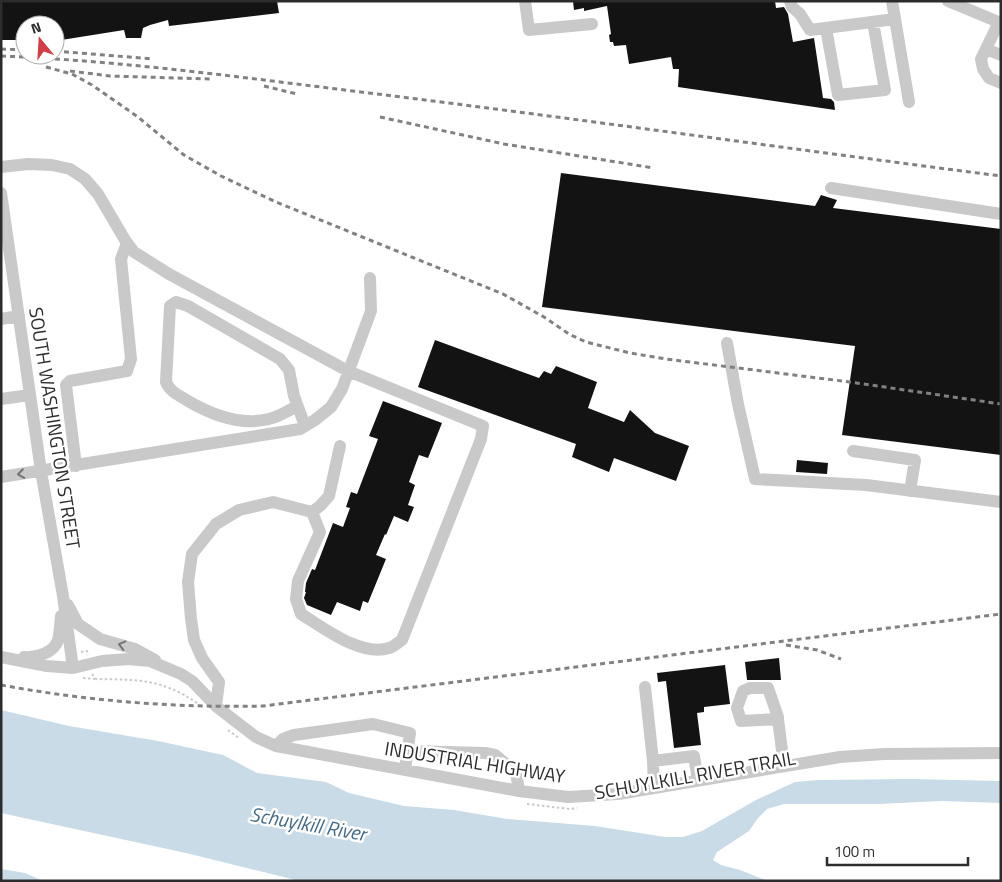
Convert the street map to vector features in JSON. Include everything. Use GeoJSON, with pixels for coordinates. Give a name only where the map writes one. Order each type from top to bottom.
{"type":"FeatureCollection","features":[{"type":"Feature","properties":{"kind":"street"},"geometry":{"type":"LineString","coordinates":[[524,1],[529,30],[592,24]]}},
{"type":"Feature","properties":{"kind":"street"},"geometry":{"type":"LineString","coordinates":[[790,1],[810,30],[895,19]]}},
{"type":"Feature","properties":{"kind":"street"},"geometry":{"type":"LineString","coordinates":[[892,1],[909,102]]}},
{"type":"Feature","properties":{"kind":"street"},"geometry":{"type":"LineString","coordinates":[[958,2],[1000,23],[981,59],[983,69],[989,78],[1001,83]]}},
{"type":"Feature","properties":{"kind":"street"},"geometry":{"type":"LineString","coordinates":[[826,28],[838,95],[885,90],[873,22]]}},
{"type":"Feature","properties":{"kind":"street"},"geometry":{"type":"LineString","coordinates":[[986,49],[1001,56]]}},
{"type":"Feature","properties":{"kind":"street"},"geometry":{"type":"LineString","coordinates":[[1,168],[28,164],[52,165],[70,169],[85,179],[98,194],[134,252],[169,274],[348,371],[483,426],[481,439],[402,640],[390,648],[374,650],[345,641],[301,614],[296,599],[298,581],[320,532],[312,512]]}},
{"type":"Feature","properties":{"kind":"street"},"geometry":{"type":"LineString","coordinates":[[831,188],[1001,214]]}},
{"type":"Feature","properties":{"kind":"street","name":"SOUTH WASHINGTON STREET"},"geometry":{"type":"LineString","coordinates":[[1,193],[5,247],[20,316],[41,471],[63,596],[73,668]]}},
{"type":"Feature","properties":{"kind":"street"},"geometry":{"type":"LineString","coordinates":[[76,466],[66,385],[70,380],[127,371],[131,359],[121,259],[127,243]]}},
{"type":"Feature","properties":{"kind":"street"},"geometry":{"type":"LineString","coordinates":[[1,477],[300,429],[331,407],[342,389],[371,311],[370,278]]}},
{"type":"Feature","properties":{"kind":"street"},"geometry":{"type":"LineString","coordinates":[[297,406],[268,419],[245,421],[223,418],[169,390],[166,382],[170,306],[176,302],[188,306],[280,360],[289,370],[297,406],[304,426]]}},
{"type":"Feature","properties":{"kind":"street"},"geometry":{"type":"LineString","coordinates":[[1,319],[20,316]]}},
{"type":"Feature","properties":{"kind":"street"},"geometry":{"type":"LineString","coordinates":[[728,343],[738,404],[754,479],[866,485],[1001,502]]}},
{"type":"Feature","properties":{"kind":"street"},"geometry":{"type":"LineString","coordinates":[[1,399],[30,395]]}},
{"type":"Feature","properties":{"kind":"street"},"geometry":{"type":"LineString","coordinates":[[312,512],[329,496],[340,446]]}},
{"type":"Feature","properties":{"kind":"street"},"geometry":{"type":"LineString","coordinates":[[853,451],[915,460],[910,491]]}},
{"type":"Feature","properties":{"kind":"street"},"geometry":{"type":"LineString","coordinates":[[210,706],[219,682],[202,658],[194,640],[188,582],[192,554],[216,524],[239,510],[273,502],[312,512]]}},
{"type":"Feature","properties":{"kind":"street"},"geometry":{"type":"LineString","coordinates":[[1,657],[34,658],[49,651],[57,642],[63,596]]}},
{"type":"Feature","properties":{"kind":"street"},"geometry":{"type":"LineString","coordinates":[[63,596],[78,624],[100,639],[135,649],[181,674]]}},
{"type":"Feature","properties":{"kind":"street","name":"INDUSTRIAL HIGHWAY"},"geometry":{"type":"LineString","coordinates":[[1,657],[47,666],[73,668],[102,661],[128,659],[150,661],[181,674],[192,681],[210,706],[256,737],[276,746],[405,770],[520,797],[618,794],[840,757],[884,754],[1001,753]]}},
{"type":"Feature","properties":{"kind":"street"},"geometry":{"type":"LineString","coordinates":[[645,687],[654,788]]}},
{"type":"Feature","properties":{"kind":"street"},"geometry":{"type":"LineString","coordinates":[[778,719],[784,766]]}},
{"type":"Feature","properties":{"kind":"street"},"geometry":{"type":"LineString","coordinates":[[276,746],[283,739],[294,734],[373,724],[410,733],[405,770]]}},
{"type":"Feature","properties":{"kind":"street"},"geometry":{"type":"LineString","coordinates":[[408,751],[485,753],[495,755],[516,772],[520,797]]}},
{"type":"Feature","properties":{"kind":"street"},"geometry":{"type":"LineString","coordinates":[[653,761],[694,756],[698,780]]}},
{"type":"Feature","properties":{"kind":"path"},"geometry":{"type":"LineString","coordinates":[[92,674],[96,680],[119,679],[154,683],[176,689],[210,706]]}},
{"type":"Feature","properties":{"kind":"path"},"geometry":{"type":"LineString","coordinates":[[224,726],[237,738],[245,742]]}},
{"type":"Feature","properties":{"kind":"path","name":"SCHUYLKILL RIVER TRAIL"},"geometry":{"type":"LineString","coordinates":[[520,797],[538,806],[579,808]]}},
{"type":"Feature","properties":{"kind":"water","name":"Schuylkill River"},"geometry":{"type":"Polygon","coordinates":[[[1,710],[69,726],[158,741],[223,755],[257,773],[326,782],[349,793],[404,806],[454,810],[507,819],[595,826],[665,837],[683,837],[702,831],[756,800],[795,782],[912,779],[1001,781],[1001,803],[941,801],[879,804],[784,804],[767,809],[749,831],[717,852],[713,860],[721,865],[768,881],[300,881],[186,853],[1,813],[1,710]]]}},
{"type":"Feature","properties":{"kind":"water"},"geometry":{"type":"Polygon","coordinates":[[[1,869],[25,873],[43,881],[1,881],[1,869]]]}},
{"type":"Feature","properties":{"kind":"building"},"geometry":{"type":"Polygon","coordinates":[[[1,1],[277,1],[279,13],[169,26],[168,20],[143,28],[141,38],[126,38],[124,30],[65,39],[65,15],[15,15],[15,40],[1,40],[1,1]]]}},
{"type":"Feature","properties":{"kind":"building"},"geometry":{"type":"Polygon","coordinates":[[[573,1],[775,1],[776,8],[784,7],[788,14],[793,42],[814,38],[823,98],[831,99],[834,102],[835,110],[678,87],[679,69],[673,69],[671,57],[629,64],[626,45],[614,46],[613,42],[610,42],[609,35],[611,34],[607,6],[584,11],[584,8],[574,10],[573,1]]]}},
{"type":"Feature","properties":{"kind":"building"},"geometry":{"type":"Polygon","coordinates":[[[561,173],[815,206],[821,195],[837,200],[833,208],[1001,229],[1001,455],[842,435],[855,346],[542,307],[561,173]]]}},
{"type":"Feature","properties":{"kind":"building"},"geometry":{"type":"Polygon","coordinates":[[[435,340],[539,378],[544,371],[551,374],[556,366],[597,382],[588,408],[624,422],[630,410],[655,433],[689,446],[676,481],[614,458],[609,472],[572,457],[576,444],[418,387],[435,340]]]}},
{"type":"Feature","properties":{"kind":"building"},"geometry":{"type":"Polygon","coordinates":[[[383,401],[442,423],[428,458],[419,455],[409,482],[415,485],[408,505],[414,507],[408,522],[394,516],[376,555],[386,559],[368,603],[363,601],[360,611],[337,602],[331,615],[307,605],[304,598],[306,583],[312,569],[315,570],[333,523],[343,527],[350,508],[346,507],[351,492],[357,494],[378,439],[369,436],[383,401]]]}},
{"type":"Feature","properties":{"kind":"building"},"geometry":{"type":"Polygon","coordinates":[[[797,460],[828,463],[827,474],[796,472],[797,460]]]}},
{"type":"Feature","properties":{"kind":"building"},"geometry":{"type":"Polygon","coordinates":[[[779,658],[781,680],[747,680],[745,662],[779,658]]]}},
{"type":"Feature","properties":{"kind":"building"},"geometry":{"type":"Polygon","coordinates":[[[725,665],[730,704],[704,707],[704,712],[697,713],[701,745],[674,748],[666,681],[658,682],[657,673],[725,665]]]}},
{"type":"Feature","properties":{"kind":"railway"},"geometry":{"type":"LineString","coordinates":[[1,49],[15,50]]}},
{"type":"Feature","properties":{"kind":"railway"},"geometry":{"type":"LineString","coordinates":[[65,52],[153,59]]}},
{"type":"Feature","properties":{"kind":"railway"},"geometry":{"type":"LineString","coordinates":[[1,56],[94,62],[231,76],[1001,176]]}},
{"type":"Feature","properties":{"kind":"railway"},"geometry":{"type":"LineString","coordinates":[[46,67],[72,74],[92,85],[138,117],[184,155],[221,176],[276,202],[503,294],[544,317],[569,334],[586,342],[630,353],[666,359],[850,382],[1001,404]]}},
{"type":"Feature","properties":{"kind":"railway"},"geometry":{"type":"LineString","coordinates":[[70,71],[110,76],[210,79]]}},
{"type":"Feature","properties":{"kind":"railway"},"geometry":{"type":"LineString","coordinates":[[264,86],[297,94]]}},
{"type":"Feature","properties":{"kind":"railway"},"geometry":{"type":"LineString","coordinates":[[380,117],[504,144],[654,168]]}},
{"type":"Feature","properties":{"kind":"railway"},"geometry":{"type":"LineString","coordinates":[[1,685],[34,691],[132,702],[197,706],[263,706],[1001,614]]}},
{"type":"Feature","properties":{"kind":"railway"},"geometry":{"type":"LineString","coordinates":[[786,645],[817,650],[841,659]]}}]}
